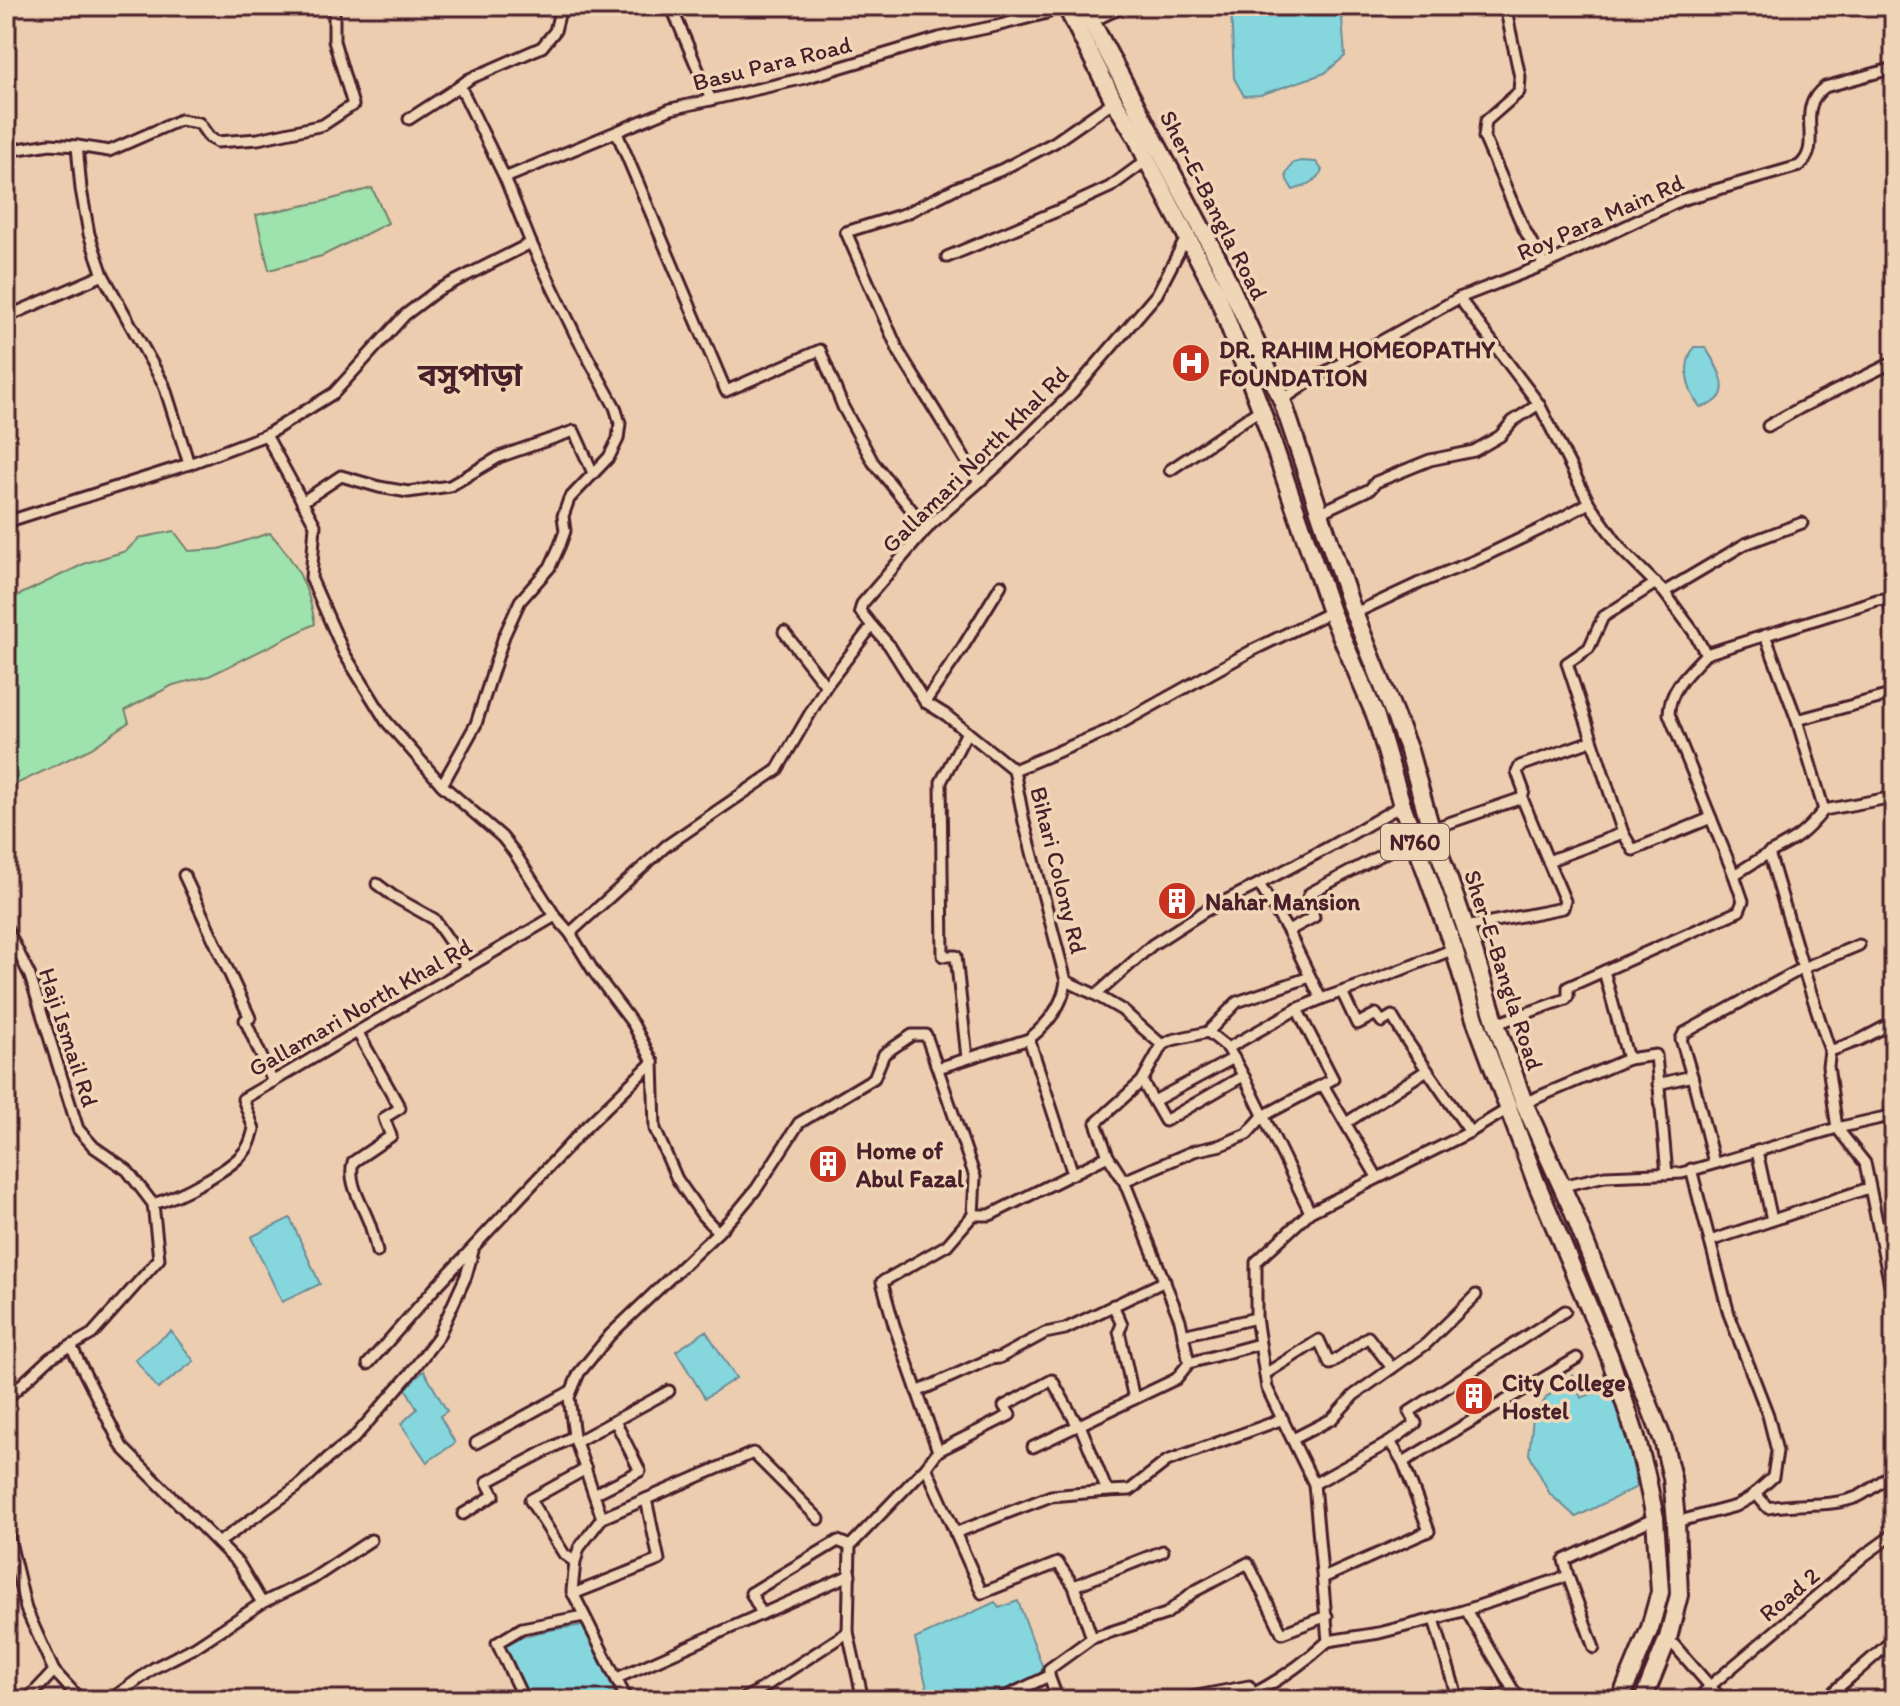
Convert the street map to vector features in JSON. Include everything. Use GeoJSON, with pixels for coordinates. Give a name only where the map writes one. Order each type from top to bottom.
{"type":"FeatureCollection","features":[{"type":"Feature","properties":{"kind":"highway","name":"Sher-E-Bangla Road"},"geometry":{"type":"LineString","coordinates":[[1066,6],[1147,160],[1171,187],[1187,236],[1217,294],[1261,409],[1331,612],[1376,717],[1402,805],[1454,949],[1475,1019],[1516,1106],[1562,1186],[1663,1440],[1672,1478],[1679,1595],[1668,1638],[1643,1700]]}},
{"type":"Feature","properties":{"kind":"highway","name":"Sher-E-Bangla Road"},"geometry":{"type":"LineString","coordinates":[[1083,6],[1171,187],[1219,261],[1282,400],[1355,613],[1409,751],[1431,829],[1496,1024],[1516,1106],[1551,1218],[1609,1355],[1636,1437],[1655,1518],[1660,1592],[1650,1628],[1620,1700]]}},
{"type":"Feature","properties":{"kind":"highway"},"geometry":{"type":"LineString","coordinates":[[1342,639],[1361,629]]}},
{"type":"Feature","properties":{"kind":"highway"},"geometry":{"type":"LineString","coordinates":[[1551,1218],[1572,1209]]}},
{"type":"Feature","properties":{"kind":"highway"},"geometry":{"type":"LineString","coordinates":[[1609,1355],[1627,1348]]}},
{"type":"Feature","properties":{"kind":"street"},"geometry":{"type":"LineString","coordinates":[[6,151],[50,144],[109,151],[180,120],[199,123],[217,142],[258,139],[323,125],[353,105],[334,41],[334,6]]}},
{"type":"Feature","properties":{"kind":"street"},"geometry":{"type":"LineString","coordinates":[[409,119],[469,79],[542,47],[555,31],[559,15],[551,6]]}},
{"type":"Feature","properties":{"kind":"street"},"geometry":{"type":"LineString","coordinates":[[671,6],[711,100]]}},
{"type":"Feature","properties":{"kind":"street","name":"Basu Para Road"},"geometry":{"type":"LineString","coordinates":[[505,178],[671,109],[805,78],[939,38],[1047,13],[1055,6]]}},
{"type":"Feature","properties":{"kind":"street"},"geometry":{"type":"LineString","coordinates":[[1091,22],[1124,6]]}},
{"type":"Feature","properties":{"kind":"street"},"geometry":{"type":"LineString","coordinates":[[1505,6],[1520,77],[1519,92],[1486,121],[1484,137],[1523,227],[1544,265]]}},
{"type":"Feature","properties":{"kind":"street","name":"Roy Para Main Rd"},"geometry":{"type":"LineString","coordinates":[[1282,400],[1320,375],[1459,298],[1544,265],[1681,200],[1799,166],[1806,161],[1810,152],[1810,104],[1815,93],[1825,87],[1894,68]]}},
{"type":"Feature","properties":{"kind":"street"},"geometry":{"type":"LineString","coordinates":[[442,785],[476,724],[504,636],[520,601],[550,567],[560,545],[565,531],[563,516],[569,499],[609,457],[618,439],[620,423],[615,407],[531,243],[505,178],[460,86]]}},
{"type":"Feature","properties":{"kind":"street"},"geometry":{"type":"LineString","coordinates":[[979,482],[899,352],[846,232],[907,213],[1001,170],[1055,142],[1114,101]]}},
{"type":"Feature","properties":{"kind":"street"},"geometry":{"type":"LineString","coordinates":[[617,133],[726,391],[820,350],[843,407],[873,462],[927,529]]}},
{"type":"Feature","properties":{"kind":"street"},"geometry":{"type":"LineString","coordinates":[[77,146],[89,234],[103,275],[164,385],[189,464]]}},
{"type":"Feature","properties":{"kind":"street"},"geometry":{"type":"LineString","coordinates":[[947,257],[1110,187],[1147,160]]}},
{"type":"Feature","properties":{"kind":"street","name":"Gallamari North Khal Rd"},"geometry":{"type":"LineString","coordinates":[[872,626],[860,611],[862,604],[927,529],[1012,453],[1083,381],[1157,294],[1187,236]]}},
{"type":"Feature","properties":{"kind":"street"},"geometry":{"type":"LineString","coordinates":[[6,522],[189,464],[266,435],[334,393],[405,315],[438,290],[531,243]]}},
{"type":"Feature","properties":{"kind":"street"},"geometry":{"type":"LineString","coordinates":[[6,317],[103,275]]}},
{"type":"Feature","properties":{"kind":"street"},"geometry":{"type":"LineString","coordinates":[[1459,298],[1539,404],[1589,503],[1622,550],[1664,592],[1706,654]]}},
{"type":"Feature","properties":{"kind":"street"},"geometry":{"type":"LineString","coordinates":[[1768,426],[1894,362]]}},
{"type":"Feature","properties":{"kind":"street"},"geometry":{"type":"LineString","coordinates":[[1319,513],[1370,489],[1376,482],[1416,465],[1474,451],[1500,436],[1513,421],[1539,404]]}},
{"type":"Feature","properties":{"kind":"street"},"geometry":{"type":"LineString","coordinates":[[1170,470],[1261,409]]}},
{"type":"Feature","properties":{"kind":"street"},"geometry":{"type":"LineString","coordinates":[[302,502],[341,476],[408,492],[450,486],[499,457],[574,431],[593,473]]}},
{"type":"Feature","properties":{"kind":"street"},"geometry":{"type":"LineString","coordinates":[[266,435],[315,525],[311,578],[344,653],[386,721],[442,785],[502,837],[514,852],[555,916],[633,1024],[653,1062],[655,1129],[677,1179],[718,1232]]}},
{"type":"Feature","properties":{"kind":"street"},"geometry":{"type":"LineString","coordinates":[[1355,613],[1541,529],[1589,503]]}},
{"type":"Feature","properties":{"kind":"street"},"geometry":{"type":"LineString","coordinates":[[1664,592],[1745,544],[1802,523]]}},
{"type":"Feature","properties":{"kind":"street"},"geometry":{"type":"LineString","coordinates":[[1656,583],[1603,617],[1590,647],[1567,663],[1623,833],[1633,850],[1711,818]]}},
{"type":"Feature","properties":{"kind":"street"},"geometry":{"type":"LineString","coordinates":[[925,702],[1001,585]]}},
{"type":"Feature","properties":{"kind":"street"},"geometry":{"type":"LineString","coordinates":[[1496,1024],[1566,999],[1568,987],[1739,911],[1743,901],[1734,875],[1669,714],[1669,703],[1677,687],[1706,654],[1884,599],[1889,603],[1894,618]]}},
{"type":"Feature","properties":{"kind":"street"},"geometry":{"type":"LineString","coordinates":[[570,933],[666,846],[777,770],[826,686],[872,626],[889,645],[925,702],[946,715],[1014,770],[1107,731],[1253,650],[1331,612]]}},
{"type":"Feature","properties":{"kind":"street"},"geometry":{"type":"LineString","coordinates":[[784,632],[826,686]]}},
{"type":"Feature","properties":{"kind":"street"},"geometry":{"type":"LineString","coordinates":[[1765,635],[1797,720],[1824,810]]}},
{"type":"Feature","properties":{"kind":"street"},"geometry":{"type":"LineString","coordinates":[[1797,720],[1894,694]]}},
{"type":"Feature","properties":{"kind":"street"},"geometry":{"type":"LineString","coordinates":[[967,732],[941,782],[943,956],[956,956],[967,1058]]}},
{"type":"Feature","properties":{"kind":"street"},"geometry":{"type":"LineString","coordinates":[[1465,927],[1563,908],[1565,901],[1522,798],[1524,791],[1517,772],[1520,766],[1591,741]]}},
{"type":"Feature","properties":{"kind":"street","name":"Bihari Colony Rd"},"geometry":{"type":"LineString","coordinates":[[1014,770],[1024,822],[1066,981]]}},
{"type":"Feature","properties":{"kind":"street"},"geometry":{"type":"LineString","coordinates":[[1734,875],[1798,838],[1824,810],[1894,797]]}},
{"type":"Feature","properties":{"kind":"street"},"geometry":{"type":"LineString","coordinates":[[1431,829],[1522,798]]}},
{"type":"Feature","properties":{"kind":"street"},"geometry":{"type":"LineString","coordinates":[[1096,995],[1152,945],[1205,911],[1402,805]]}},
{"type":"Feature","properties":{"kind":"street"},"geometry":{"type":"LineString","coordinates":[[1548,861],[1623,833]]}},
{"type":"Feature","properties":{"kind":"street"},"geometry":{"type":"LineString","coordinates":[[1288,931],[1314,917],[1308,897],[1310,893],[1413,838]]}},
{"type":"Feature","properties":{"kind":"street"},"geometry":{"type":"LineString","coordinates":[[1769,853],[1830,1051],[1828,1066],[1837,1128],[1865,1163],[1894,1304]]}},
{"type":"Feature","properties":{"kind":"street"},"geometry":{"type":"LineString","coordinates":[[184,875],[250,1018],[245,1020],[273,1082]]}},
{"type":"Feature","properties":{"kind":"street"},"geometry":{"type":"LineString","coordinates":[[377,884],[434,919],[468,968]]}},
{"type":"Feature","properties":{"kind":"street"},"geometry":{"type":"LineString","coordinates":[[1259,884],[1288,931],[1321,999]]}},
{"type":"Feature","properties":{"kind":"street","name":"Gallamari North Khal Rd"},"geometry":{"type":"LineString","coordinates":[[153,1204],[216,1175],[247,1149],[254,1129],[243,1099],[555,916]]}},
{"type":"Feature","properties":{"kind":"street","name":"Haji Ismail Rd"},"geometry":{"type":"LineString","coordinates":[[6,927],[30,976],[78,1129],[94,1147],[127,1170],[153,1204]]}},
{"type":"Feature","properties":{"kind":"street"},"geometry":{"type":"LineString","coordinates":[[1714,1163],[1681,1039],[1684,1033],[1803,968],[1859,945]]}},
{"type":"Feature","properties":{"kind":"street"},"geometry":{"type":"LineString","coordinates":[[1228,1048],[1297,1009],[1454,949]]}},
{"type":"Feature","properties":{"kind":"street"},"geometry":{"type":"LineString","coordinates":[[1604,971],[1628,1059]]}},
{"type":"Feature","properties":{"kind":"street"},"geometry":{"type":"LineString","coordinates":[[1189,1363],[1180,1320],[1165,1281],[1124,1181],[1108,1156],[1096,1123],[1142,1081],[1162,1045],[1208,1032],[1237,1002],[1310,977]]}},
{"type":"Feature","properties":{"kind":"street"},"geometry":{"type":"LineString","coordinates":[[936,1063],[938,1068],[1029,1039],[1049,1019],[1064,995],[1066,981],[1122,1010],[1162,1045]]}},
{"type":"Feature","properties":{"kind":"street"},"geometry":{"type":"LineString","coordinates":[[1342,992],[1357,1024],[1376,1014],[1382,1022],[1392,1016],[1470,1132]]}},
{"type":"Feature","properties":{"kind":"street"},"geometry":{"type":"LineString","coordinates":[[1124,1181],[1194,1151],[1221,1145],[1247,1134],[1263,1116],[1333,1079],[1297,1009]]}},
{"type":"Feature","properties":{"kind":"street"},"geometry":{"type":"LineString","coordinates":[[1830,1051],[1894,1022]]}},
{"type":"Feature","properties":{"kind":"street"},"geometry":{"type":"LineString","coordinates":[[1208,1032],[1228,1048],[1234,1058],[1310,1212]]}},
{"type":"Feature","properties":{"kind":"street"},"geometry":{"type":"LineString","coordinates":[[358,1033],[400,1108],[384,1118],[391,1136],[353,1162],[351,1173],[377,1252]]}},
{"type":"Feature","properties":{"kind":"street"},"geometry":{"type":"LineString","coordinates":[[602,1518],[575,1439],[569,1397],[579,1373],[610,1335],[718,1232],[757,1188],[799,1123],[874,1078],[884,1054],[912,1035],[926,1035],[975,1177],[973,1215],[947,1245],[882,1282],[938,1451]]}},
{"type":"Feature","properties":{"kind":"street"},"geometry":{"type":"LineString","coordinates":[[1029,1039],[1073,1174]]}},
{"type":"Feature","properties":{"kind":"street"},"geometry":{"type":"LineString","coordinates":[[1328,1641],[1314,1484],[1267,1388],[1256,1318],[1256,1262],[1310,1212],[1516,1106],[1628,1059],[1656,1055],[1667,1174]]}},
{"type":"Feature","properties":{"kind":"street"},"geometry":{"type":"LineString","coordinates":[[1154,1101],[1234,1058]]}},
{"type":"Feature","properties":{"kind":"street"},"geometry":{"type":"LineString","coordinates":[[368,1364],[585,1128],[653,1062]]}},
{"type":"Feature","properties":{"kind":"street"},"geometry":{"type":"LineString","coordinates":[[1346,1123],[1427,1070]]}},
{"type":"Feature","properties":{"kind":"street"},"geometry":{"type":"LineString","coordinates":[[1142,1081],[1165,1121],[1243,1076]]}},
{"type":"Feature","properties":{"kind":"street"},"geometry":{"type":"LineString","coordinates":[[1658,1084],[1692,1076]]}},
{"type":"Feature","properties":{"kind":"street"},"geometry":{"type":"LineString","coordinates":[[1323,1085],[1377,1177]]}},
{"type":"Feature","properties":{"kind":"street"},"geometry":{"type":"LineString","coordinates":[[1562,1186],[1605,1176],[1682,1173],[1837,1128],[1894,1115]]}},
{"type":"Feature","properties":{"kind":"street"},"geometry":{"type":"LineString","coordinates":[[1757,1151],[1772,1220]]}},
{"type":"Feature","properties":{"kind":"street"},"geometry":{"type":"LineString","coordinates":[[973,1215],[990,1215],[1108,1156]]}},
{"type":"Feature","properties":{"kind":"street"},"geometry":{"type":"LineString","coordinates":[[1676,1522],[1736,1506],[1755,1493],[1773,1477],[1777,1451],[1768,1415],[1729,1314],[1691,1169]]}},
{"type":"Feature","properties":{"kind":"street"},"geometry":{"type":"LineString","coordinates":[[1710,1241],[1869,1188]]}},
{"type":"Feature","properties":{"kind":"street"},"geometry":{"type":"LineString","coordinates":[[6,1399],[50,1358],[92,1334],[159,1259],[153,1204]]}},
{"type":"Feature","properties":{"kind":"street"},"geometry":{"type":"LineString","coordinates":[[218,1543],[297,1487],[354,1438],[409,1375],[438,1337],[466,1276],[474,1247]]}},
{"type":"Feature","properties":{"kind":"street"},"geometry":{"type":"LineString","coordinates":[[917,1392],[990,1359],[999,1358],[1045,1333],[1065,1329],[1165,1281]]}},
{"type":"Feature","properties":{"kind":"street"},"geometry":{"type":"LineString","coordinates":[[1293,1439],[1332,1419],[1354,1395],[1426,1344],[1476,1295]]}},
{"type":"Feature","properties":{"kind":"street"},"geometry":{"type":"LineString","coordinates":[[1113,1305],[1122,1325],[1119,1331],[1134,1399]]}},
{"type":"Feature","properties":{"kind":"street"},"geometry":{"type":"LineString","coordinates":[[1314,1484],[1390,1442],[1416,1423],[1409,1412],[1565,1311]]}},
{"type":"Feature","properties":{"kind":"street"},"geometry":{"type":"LineString","coordinates":[[1183,1335],[1256,1318]]}},
{"type":"Feature","properties":{"kind":"street"},"geometry":{"type":"LineString","coordinates":[[1265,1374],[1319,1340],[1330,1364],[1368,1337],[1392,1368]]}},
{"type":"Feature","properties":{"kind":"street"},"geometry":{"type":"LineString","coordinates":[[1033,1447],[1176,1379],[1189,1363],[1259,1344]]}},
{"type":"Feature","properties":{"kind":"street"},"geometry":{"type":"LineString","coordinates":[[71,1346],[122,1447],[239,1564],[262,1603]]}},
{"type":"Feature","properties":{"kind":"street"},"geometry":{"type":"LineString","coordinates":[[1403,1462],[1577,1358]]}},
{"type":"Feature","properties":{"kind":"street"},"geometry":{"type":"LineString","coordinates":[[863,1700],[848,1632],[850,1546],[938,1451],[1010,1415],[1004,1406],[1052,1380],[1079,1425],[1107,1491]]}},
{"type":"Feature","properties":{"kind":"street"},"geometry":{"type":"LineString","coordinates":[[476,1443],[571,1391]]}},
{"type":"Feature","properties":{"kind":"street"},"geometry":{"type":"LineString","coordinates":[[463,1514],[494,1495],[487,1482],[615,1421],[669,1391]]}},
{"type":"Feature","properties":{"kind":"street"},"geometry":{"type":"LineString","coordinates":[[955,1533],[1051,1496],[1130,1490],[1167,1461],[1283,1419]]}},
{"type":"Feature","properties":{"kind":"street"},"geometry":{"type":"LineString","coordinates":[[594,1494],[640,1471],[615,1421]]}},
{"type":"Feature","properties":{"kind":"street"},"geometry":{"type":"LineString","coordinates":[[1323,1578],[1429,1531],[1403,1462],[1390,1442]]}},
{"type":"Feature","properties":{"kind":"street"},"geometry":{"type":"LineString","coordinates":[[627,1700],[573,1594],[579,1548],[602,1518],[753,1453],[819,1519]]}},
{"type":"Feature","properties":{"kind":"street"},"geometry":{"type":"LineString","coordinates":[[926,1467],[982,1593],[1058,1563],[1074,1586],[1092,1638]]}},
{"type":"Feature","properties":{"kind":"street"},"geometry":{"type":"LineString","coordinates":[[575,1562],[564,1554],[530,1500],[586,1469]]}},
{"type":"Feature","properties":{"kind":"street"},"geometry":{"type":"LineString","coordinates":[[1755,1493],[1768,1508],[1827,1503],[1857,1497],[1894,1473]]}},
{"type":"Feature","properties":{"kind":"street"},"geometry":{"type":"LineString","coordinates":[[573,1594],[659,1560],[646,1499]]}},
{"type":"Feature","properties":{"kind":"street"},"geometry":{"type":"LineString","coordinates":[[1594,1648],[1564,1560],[1655,1518]]}},
{"type":"Feature","properties":{"kind":"street"},"geometry":{"type":"LineString","coordinates":[[6,1525],[26,1609],[54,1671],[81,1700]]}},
{"type":"Feature","properties":{"kind":"street","name":"Road 2"},"geometry":{"type":"LineString","coordinates":[[1697,1700],[1865,1555],[1894,1534]]}},
{"type":"Feature","properties":{"kind":"street"},"geometry":{"type":"LineString","coordinates":[[110,1700],[154,1668],[195,1647],[262,1603],[312,1579],[371,1540]]}},
{"type":"Feature","properties":{"kind":"street"},"geometry":{"type":"LineString","coordinates":[[762,1614],[751,1593],[838,1541],[850,1546]]}},
{"type":"Feature","properties":{"kind":"street"},"geometry":{"type":"LineString","coordinates":[[1074,1586],[1163,1551]]}},
{"type":"Feature","properties":{"kind":"street"},"geometry":{"type":"LineString","coordinates":[[1058,1700],[1049,1669],[1092,1638],[1166,1614],[1193,1592],[1248,1563],[1282,1633],[1327,1616]]}},
{"type":"Feature","properties":{"kind":"street"},"geometry":{"type":"LineString","coordinates":[[617,1678],[850,1575]]}},
{"type":"Feature","properties":{"kind":"street"},"geometry":{"type":"LineString","coordinates":[[1176,1700],[1249,1686],[1253,1697],[1328,1641],[1379,1633],[1434,1619],[1568,1576]]}},
{"type":"Feature","properties":{"kind":"street"},"geometry":{"type":"LineString","coordinates":[[1466,1610],[1517,1696],[1485,1700]]}},
{"type":"Feature","properties":{"kind":"street"},"geometry":{"type":"LineString","coordinates":[[524,1700],[497,1643],[522,1628],[584,1616]]}},
{"type":"Feature","properties":{"kind":"street"},"geometry":{"type":"LineString","coordinates":[[1434,1619],[1458,1700]]}},
{"type":"Feature","properties":{"kind":"street"},"geometry":{"type":"LineString","coordinates":[[741,1700],[848,1632]]}},
{"type":"Feature","properties":{"kind":"street"},"geometry":{"type":"LineString","coordinates":[[1668,1638],[1722,1700]]}},
{"type":"Feature","properties":{"kind":"street"},"geometry":{"type":"LineString","coordinates":[[1824,1700],[1894,1639]]}},
{"type":"Feature","properties":{"kind":"street"},"geometry":{"type":"LineString","coordinates":[[27,1700],[54,1671]]}},
{"type":"Feature","properties":{"kind":"street"},"geometry":{"type":"LineString","coordinates":[[998,1700],[1049,1676]]}},
{"type":"Feature","properties":{"kind":"green space"},"geometry":{"type":"Polygon","coordinates":[[[372,188],[388,223],[322,256],[269,270],[256,215],[372,188]]]}},
{"type":"Feature","properties":{"kind":"green space"},"geometry":{"type":"Polygon","coordinates":[[[174,531],[189,551],[219,549],[270,533],[300,575],[315,624],[209,676],[173,685],[125,710],[129,722],[92,748],[6,789],[6,599],[86,563],[126,551],[139,538],[174,531]]]}},
{"type":"Feature","properties":{"kind":"water"},"geometry":{"type":"Polygon","coordinates":[[[1231,6],[1337,6],[1342,19],[1345,56],[1325,73],[1260,95],[1244,96],[1234,78],[1231,6]]]}},
{"type":"Feature","properties":{"kind":"water"},"geometry":{"type":"Polygon","coordinates":[[[1316,162],[1322,170],[1314,181],[1293,190],[1286,174],[1293,163],[1316,162]]]}},
{"type":"Feature","properties":{"kind":"water"},"geometry":{"type":"Polygon","coordinates":[[[1694,347],[1705,347],[1722,383],[1719,398],[1700,407],[1691,393],[1687,377],[1688,362],[1694,347]]]}},
{"type":"Feature","properties":{"kind":"water"},"geometry":{"type":"Polygon","coordinates":[[[290,1218],[320,1284],[282,1302],[251,1237],[290,1218]]]}},
{"type":"Feature","properties":{"kind":"water"},"geometry":{"type":"Polygon","coordinates":[[[171,1331],[194,1361],[158,1389],[135,1359],[171,1331]]]}},
{"type":"Feature","properties":{"kind":"water"},"geometry":{"type":"Polygon","coordinates":[[[706,1331],[736,1378],[705,1398],[676,1351],[706,1331]]]}},
{"type":"Feature","properties":{"kind":"water"},"geometry":{"type":"Polygon","coordinates":[[[424,1371],[447,1411],[440,1416],[455,1443],[427,1462],[401,1424],[417,1409],[405,1387],[424,1371]]]}},
{"type":"Feature","properties":{"kind":"water"},"geometry":{"type":"Polygon","coordinates":[[[1573,1375],[1581,1398],[1609,1387],[1625,1425],[1637,1487],[1576,1517],[1550,1494],[1529,1454],[1533,1418],[1547,1397],[1573,1375]]]}},
{"type":"Feature","properties":{"kind":"water"},"geometry":{"type":"Polygon","coordinates":[[[1018,1601],[1043,1668],[1039,1675],[986,1700],[930,1700],[915,1639],[995,1602],[999,1608],[1018,1601]]]}},
{"type":"Feature","properties":{"kind":"water"},"geometry":{"type":"Polygon","coordinates":[[[584,1625],[595,1643],[618,1700],[525,1700],[505,1651],[506,1645],[534,1634],[584,1625]]]}},
{"type":"Feature","properties":{"kind":"place","name":"DR. RAHIM HOMEOPATHY FOUNDATION"},"geometry":{"type":"Point","coordinates":[1191,363]}},
{"type":"Feature","properties":{"kind":"place","name":"Nahar Mansion"},"geometry":{"type":"Point","coordinates":[1177,901]}},
{"type":"Feature","properties":{"kind":"place","name":"Home of Abul Fazal"},"geometry":{"type":"Point","coordinates":[828,1164]}},
{"type":"Feature","properties":{"kind":"place","name":"City College Hostel"},"geometry":{"type":"Point","coordinates":[1474,1396]}},
{"type":"Feature","properties":{"kind":"district","name":"বসুপাড়া"},"geometry":{"type":"Point","coordinates":[470,375]}}]}
